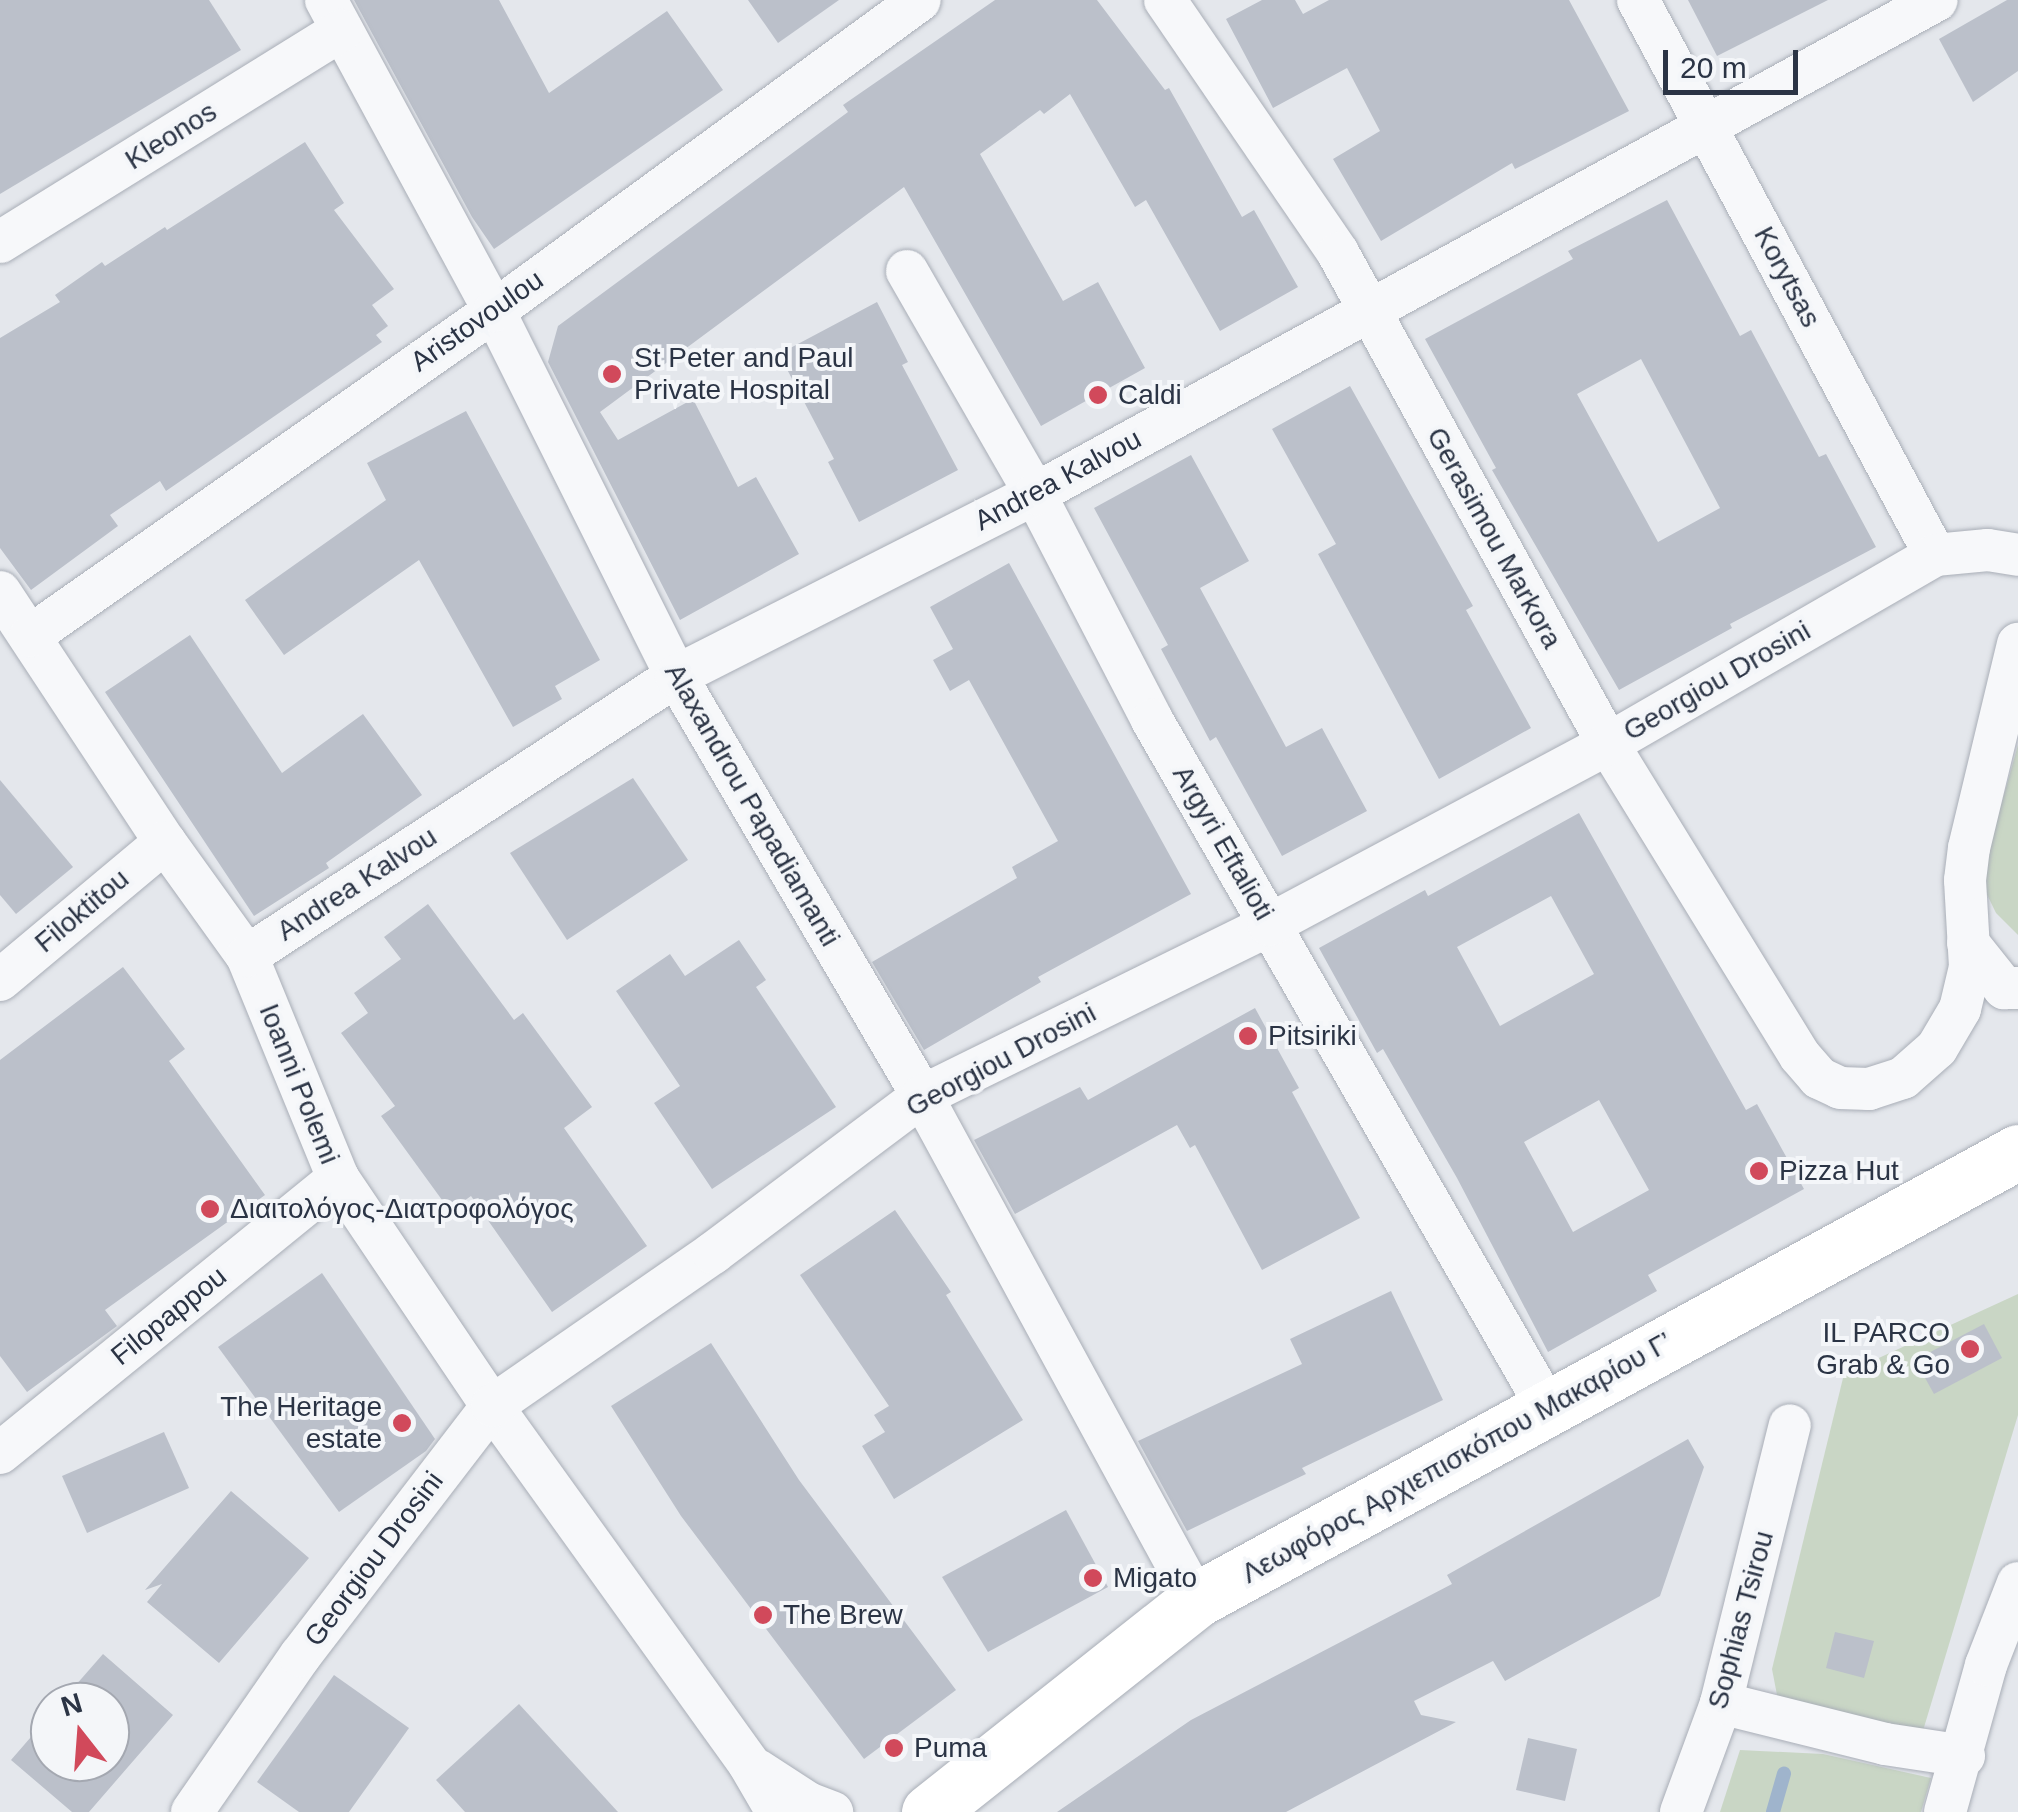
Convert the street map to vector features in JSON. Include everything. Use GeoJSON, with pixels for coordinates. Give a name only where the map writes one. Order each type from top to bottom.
{"type":"FeatureCollection","features":[{"type":"Feature","properties":{"kind":"main road","name":"Λεωφόρος Αρχιεπισκόπου Μακαρίου Γ’"},"geometry":{"type":"LineString","coordinates":[[928,1811],[1196,1600],[2018,1152]]}},
{"type":"Feature","properties":{"kind":"street","name":"Aristovoulou"},"geometry":{"type":"LineString","coordinates":[[30,636],[494,310],[920,0]]}},
{"type":"Feature","properties":{"kind":"street","name":"Gerasimou Markora"},"geometry":{"type":"LineString","coordinates":[[1166,0],[1338,253],[1608,744],[1800,1056],[1819,1078],[1840,1088],[1869,1089],[1902,1078],[1938,1048],[1960,1009],[1970,968],[1968,944]]}},
{"type":"Feature","properties":{"kind":"street","name":"Korytsas"},"geometry":{"type":"LineString","coordinates":[[1638,0],[1935,555]]}},
{"type":"Feature","properties":{"kind":"street","name":"Andrea Kalvou"},"geometry":{"type":"LineString","coordinates":[[247,956],[676,676],[1035,494],[1938,0]]}},
{"type":"Feature","properties":{"kind":"street","name":"Alaxandrou Papadiamanti"},"geometry":{"type":"LineString","coordinates":[[334,15],[494,310],[676,676],[922,1096],[1196,1600]]}},
{"type":"Feature","properties":{"kind":"street","name":"Kleonos"},"geometry":{"type":"LineString","coordinates":[[0,242],[334,15]]}},
{"type":"Feature","properties":{"kind":"street","name":"Argyri Eftalioti"},"geometry":{"type":"LineString","coordinates":[[907,271],[1035,494],[1152,720],[1548,1409]]}},
{"type":"Feature","properties":{"kind":"street"},"geometry":{"type":"LineString","coordinates":[[1935,555],[1988,550],[2018,556]]}},
{"type":"Feature","properties":{"kind":"street","name":"Georgiou Drosini"},"geometry":{"type":"LineString","coordinates":[[192,1812],[300,1656],[492,1406],[713,1254],[922,1096],[1270,924],[1608,744],[1935,555]]}},
{"type":"Feature","properties":{"kind":"street","name":"Ioanni Polemi"},"geometry":{"type":"LineString","coordinates":[[0,592],[165,842],[247,956],[338,1178],[492,1406],[748,1764],[777,1812]]}},
{"type":"Feature","properties":{"kind":"street"},"geometry":{"type":"LineString","coordinates":[[2018,644],[1968,848],[1968,944],[2004,988],[2018,988]]}},
{"type":"Feature","properties":{"kind":"street","name":"Filoktitou"},"geometry":{"type":"LineString","coordinates":[[0,980],[165,842]]}},
{"type":"Feature","properties":{"kind":"street","name":"Filopappou"},"geometry":{"type":"LineString","coordinates":[[5,1438],[338,1178]]}},
{"type":"Feature","properties":{"kind":"street","name":"Sophias Tsirou"},"geometry":{"type":"LineString","coordinates":[[1682,1812],[1721,1704],[1790,1426]]}},
{"type":"Feature","properties":{"kind":"street"},"geometry":{"type":"LineString","coordinates":[[1945,1812],[1964,1756],[1986,1665],[2018,1584]]}},
{"type":"Feature","properties":{"kind":"street"},"geometry":{"type":"LineString","coordinates":[[1721,1704],[1885,1744],[1964,1756]]}},
{"type":"Feature","properties":{"kind":"street","name":"Ioanni Polemi"},"geometry":{"type":"LineString","coordinates":[[748,1764],[808,1804],[832,1812]]}},
{"type":"Feature","properties":{"kind":"green space"},"geometry":{"type":"Polygon","coordinates":[[[2018,745],[2018,935],[1996,913],[1980,880],[2018,745]]]}},
{"type":"Feature","properties":{"kind":"green space"},"geometry":{"type":"Polygon","coordinates":[[[2018,1294],[2018,1415],[1922,1734],[1796,1707],[1777,1695],[1772,1669],[1844,1374],[2018,1294]]]}},
{"type":"Feature","properties":{"kind":"green space"},"geometry":{"type":"Polygon","coordinates":[[[1740,1750],[1823,1754],[1931,1778],[1921,1812],[1720,1812],[1740,1750]]]}},
{"type":"Feature","properties":{"kind":"building"},"geometry":{"type":"Polygon","coordinates":[[[0,0],[209,0],[241,50],[0,194],[0,0]]]}},
{"type":"Feature","properties":{"kind":"building"},"geometry":{"type":"Polygon","coordinates":[[[354,0],[499,0],[549,93],[667,11],[723,90],[494,249],[472,217],[354,0]]]}},
{"type":"Feature","properties":{"kind":"building"},"geometry":{"type":"Polygon","coordinates":[[[748,0],[839,0],[778,43],[748,0]]]}},
{"type":"Feature","properties":{"kind":"building"},"geometry":{"type":"Polygon","coordinates":[[[995,0],[1097,0],[1165,90],[1169,88],[1242,217],[1254,210],[1298,287],[1220,331],[1146,200],[1135,207],[1070,94],[1044,114],[1040,110],[980,154],[1063,301],[1098,282],[1145,368],[1041,426],[904,187],[600,412],[618,440],[693,399],[738,487],[756,477],[799,554],[680,620],[548,362],[558,326],[848,112],[843,105],[995,0]]]}},
{"type":"Feature","properties":{"kind":"building"},"geometry":{"type":"Polygon","coordinates":[[[1262,0],[1295,0],[1303,14],[1329,0],[1569,0],[1629,111],[1515,169],[1512,163],[1381,241],[1333,159],[1380,131],[1347,68],[1273,108],[1226,19],[1262,0]]]}},
{"type":"Feature","properties":{"kind":"building"},"geometry":{"type":"Polygon","coordinates":[[[1688,0],[1828,0],[1717,56],[1688,0]]]}},
{"type":"Feature","properties":{"kind":"building"},"geometry":{"type":"Polygon","coordinates":[[[2007,0],[2018,0],[2018,71],[1973,102],[1939,39],[2007,0]]]}},
{"type":"Feature","properties":{"kind":"building"},"geometry":{"type":"Polygon","coordinates":[[[305,142],[344,203],[334,210],[394,289],[372,305],[388,326],[376,335],[382,342],[166,491],[160,481],[110,515],[118,526],[31,590],[0,548],[0,338],[60,302],[55,295],[102,262],[105,266],[165,227],[167,230],[305,142]]]}},
{"type":"Feature","properties":{"kind":"building"},"geometry":{"type":"Polygon","coordinates":[[[1667,200],[1740,336],[1751,330],[1819,457],[1826,454],[1876,547],[1730,624],[1732,628],[1619,690],[1492,470],[1496,468],[1425,339],[1573,259],[1568,251],[1667,200]],[[1641,359],[1577,394],[1658,542],[1720,508],[1641,359]]]}},
{"type":"Feature","properties":{"kind":"building"},"geometry":{"type":"Polygon","coordinates":[[[877,302],[908,362],[902,365],[958,470],[859,522],[828,462],[834,459],[779,354],[877,302]]]}},
{"type":"Feature","properties":{"kind":"building"},"geometry":{"type":"Polygon","coordinates":[[[1350,386],[1473,606],[1466,610],[1531,728],[1439,779],[1318,554],[1336,544],[1272,429],[1350,386]]]}},
{"type":"Feature","properties":{"kind":"building"},"geometry":{"type":"Polygon","coordinates":[[[466,411],[600,660],[555,686],[562,699],[513,727],[419,560],[284,655],[245,600],[386,500],[367,463],[466,411]]]}},
{"type":"Feature","properties":{"kind":"building"},"geometry":{"type":"Polygon","coordinates":[[[1191,455],[1249,561],[1200,588],[1286,747],[1322,728],[1367,811],[1282,856],[1216,737],[1210,741],[1161,649],[1168,645],[1094,508],[1191,455]]]}},
{"type":"Feature","properties":{"kind":"building"},"geometry":{"type":"Polygon","coordinates":[[[1009,563],[1191,894],[1038,977],[1041,982],[924,1050],[872,962],[1017,878],[1012,867],[1058,841],[969,680],[950,691],[933,660],[953,649],[930,607],[1009,563]]]}},
{"type":"Feature","properties":{"kind":"building"},"geometry":{"type":"Polygon","coordinates":[[[190,635],[282,773],[363,714],[422,795],[326,863],[329,868],[254,916],[105,692],[190,635]]]}},
{"type":"Feature","properties":{"kind":"building"},"geometry":{"type":"Polygon","coordinates":[[[633,778],[688,860],[567,940],[510,853],[633,778]]]}},
{"type":"Feature","properties":{"kind":"building"},"geometry":{"type":"Polygon","coordinates":[[[0,780],[73,867],[16,914],[0,895],[0,780]]]}},
{"type":"Feature","properties":{"kind":"building"},"geometry":{"type":"Polygon","coordinates":[[[1579,813],[1746,1110],[1757,1104],[1804,1189],[1648,1275],[1657,1291],[1548,1352],[1457,1178],[1383,1049],[1377,1053],[1319,948],[1425,890],[1428,896],[1579,813]],[[1551,896],[1457,947],[1500,1026],[1594,974],[1551,896]],[[1599,1100],[1524,1142],[1573,1232],[1649,1190],[1599,1100]]]}},
{"type":"Feature","properties":{"kind":"building"},"geometry":{"type":"Polygon","coordinates":[[[428,904],[514,1020],[523,1013],[592,1107],[564,1128],[647,1246],[552,1312],[471,1196],[450,1211],[381,1116],[395,1106],[341,1033],[368,1013],[354,993],[401,959],[384,937],[428,904]]]}},
{"type":"Feature","properties":{"kind":"building"},"geometry":{"type":"Polygon","coordinates":[[[739,940],[766,980],[756,987],[836,1107],[712,1189],[654,1103],[680,1086],[616,991],[670,954],[685,976],[739,940]]]}},
{"type":"Feature","properties":{"kind":"building"},"geometry":{"type":"Polygon","coordinates":[[[123,967],[185,1049],[169,1061],[265,1195],[105,1310],[117,1326],[27,1392],[0,1356],[0,1060],[123,967]]]}},
{"type":"Feature","properties":{"kind":"building"},"geometry":{"type":"Polygon","coordinates":[[[1255,1008],[1299,1088],[1292,1092],[1360,1218],[1262,1270],[1195,1145],[1190,1148],[1177,1125],[1015,1214],[974,1140],[1080,1087],[1088,1100],[1255,1008]]]}},
{"type":"Feature","properties":{"kind":"building"},"geometry":{"type":"Polygon","coordinates":[[[895,1210],[951,1292],[946,1295],[1023,1420],[894,1499],[862,1446],[885,1432],[874,1415],[889,1406],[800,1275],[895,1210]]]}},
{"type":"Feature","properties":{"kind":"building"},"geometry":{"type":"Polygon","coordinates":[[[322,1273],[435,1439],[426,1451],[339,1512],[218,1347],[322,1273]]]}},
{"type":"Feature","properties":{"kind":"building"},"geometry":{"type":"Polygon","coordinates":[[[1391,1291],[1443,1400],[1302,1468],[1306,1474],[1187,1531],[1138,1441],[1302,1364],[1290,1339],[1391,1291]]]}},
{"type":"Feature","properties":{"kind":"building"},"geometry":{"type":"Polygon","coordinates":[[[1984,1324],[2002,1358],[1934,1394],[1915,1360],[1984,1324]]]}},
{"type":"Feature","properties":{"kind":"building"},"geometry":{"type":"Polygon","coordinates":[[[711,1343],[799,1480],[956,1690],[864,1759],[681,1516],[611,1406],[711,1343]]]}},
{"type":"Feature","properties":{"kind":"building"},"geometry":{"type":"Polygon","coordinates":[[[164,1432],[189,1488],[87,1533],[62,1476],[164,1432]]]}},
{"type":"Feature","properties":{"kind":"building"},"geometry":{"type":"Polygon","coordinates":[[[1688,1439],[1704,1467],[1660,1596],[1505,1681],[1493,1661],[1414,1701],[1421,1715],[1456,1722],[1286,1812],[1057,1812],[1191,1720],[1452,1584],[1447,1575],[1688,1439]]]}},
{"type":"Feature","properties":{"kind":"building"},"geometry":{"type":"Polygon","coordinates":[[[231,1491],[309,1558],[219,1663],[147,1602],[162,1584],[145,1590],[231,1491]]]}},
{"type":"Feature","properties":{"kind":"building"},"geometry":{"type":"Polygon","coordinates":[[[1066,1510],[1108,1587],[988,1652],[942,1577],[1066,1510]]]}},
{"type":"Feature","properties":{"kind":"building"},"geometry":{"type":"Polygon","coordinates":[[[1835,1632],[1874,1641],[1864,1678],[1826,1668],[1835,1632]]]}},
{"type":"Feature","properties":{"kind":"building"},"geometry":{"type":"Polygon","coordinates":[[[103,1654],[173,1715],[130,1765],[130,1682],[78,1682],[103,1654]]]}},
{"type":"Feature","properties":{"kind":"building"},"geometry":{"type":"Polygon","coordinates":[[[334,1675],[409,1728],[349,1812],[299,1812],[257,1782],[334,1675]]]}},
{"type":"Feature","properties":{"kind":"building"},"geometry":{"type":"Polygon","coordinates":[[[519,1704],[618,1812],[465,1812],[436,1780],[519,1704]]]}},
{"type":"Feature","properties":{"kind":"building"},"geometry":{"type":"Polygon","coordinates":[[[30,1738],[30,1776],[11,1760],[30,1738]]]}},
{"type":"Feature","properties":{"kind":"building"},"geometry":{"type":"Polygon","coordinates":[[[1528,1738],[1577,1749],[1565,1801],[1516,1790],[1528,1738]]]}},
{"type":"Feature","properties":{"kind":"building"},"geometry":{"type":"Polygon","coordinates":[[[37,1782],[115,1782],[89,1812],[72,1812],[37,1782]]]}},
{"type":"Feature","properties":{"kind":"waterway"},"geometry":{"type":"LineString","coordinates":[[1773,1812],[1784,1774]]}},
{"type":"Feature","properties":{"kind":"place","name":"St Peter and Paul Private Hospital"},"geometry":{"type":"Point","coordinates":[612,374]}},
{"type":"Feature","properties":{"kind":"place","name":"Caldi"},"geometry":{"type":"Point","coordinates":[1098,395]}},
{"type":"Feature","properties":{"kind":"place","name":"Pitsiriki"},"geometry":{"type":"Point","coordinates":[1248,1036]}},
{"type":"Feature","properties":{"kind":"place","name":"Pizza Hut"},"geometry":{"type":"Point","coordinates":[1759,1171]}},
{"type":"Feature","properties":{"kind":"place","name":"Διαιτολόγος-Διατροφολόγος"},"geometry":{"type":"Point","coordinates":[210,1209]}},
{"type":"Feature","properties":{"kind":"place","name":"IL PARCO Grab & Go"},"geometry":{"type":"Point","coordinates":[1970,1349]}},
{"type":"Feature","properties":{"kind":"place","name":"The Heritage estate"},"geometry":{"type":"Point","coordinates":[402,1423]}},
{"type":"Feature","properties":{"kind":"place","name":"Migato"},"geometry":{"type":"Point","coordinates":[1093,1578]}},
{"type":"Feature","properties":{"kind":"place","name":"The Brew"},"geometry":{"type":"Point","coordinates":[763,1615]}},
{"type":"Feature","properties":{"kind":"place","name":"Puma"},"geometry":{"type":"Point","coordinates":[894,1748]}}]}
